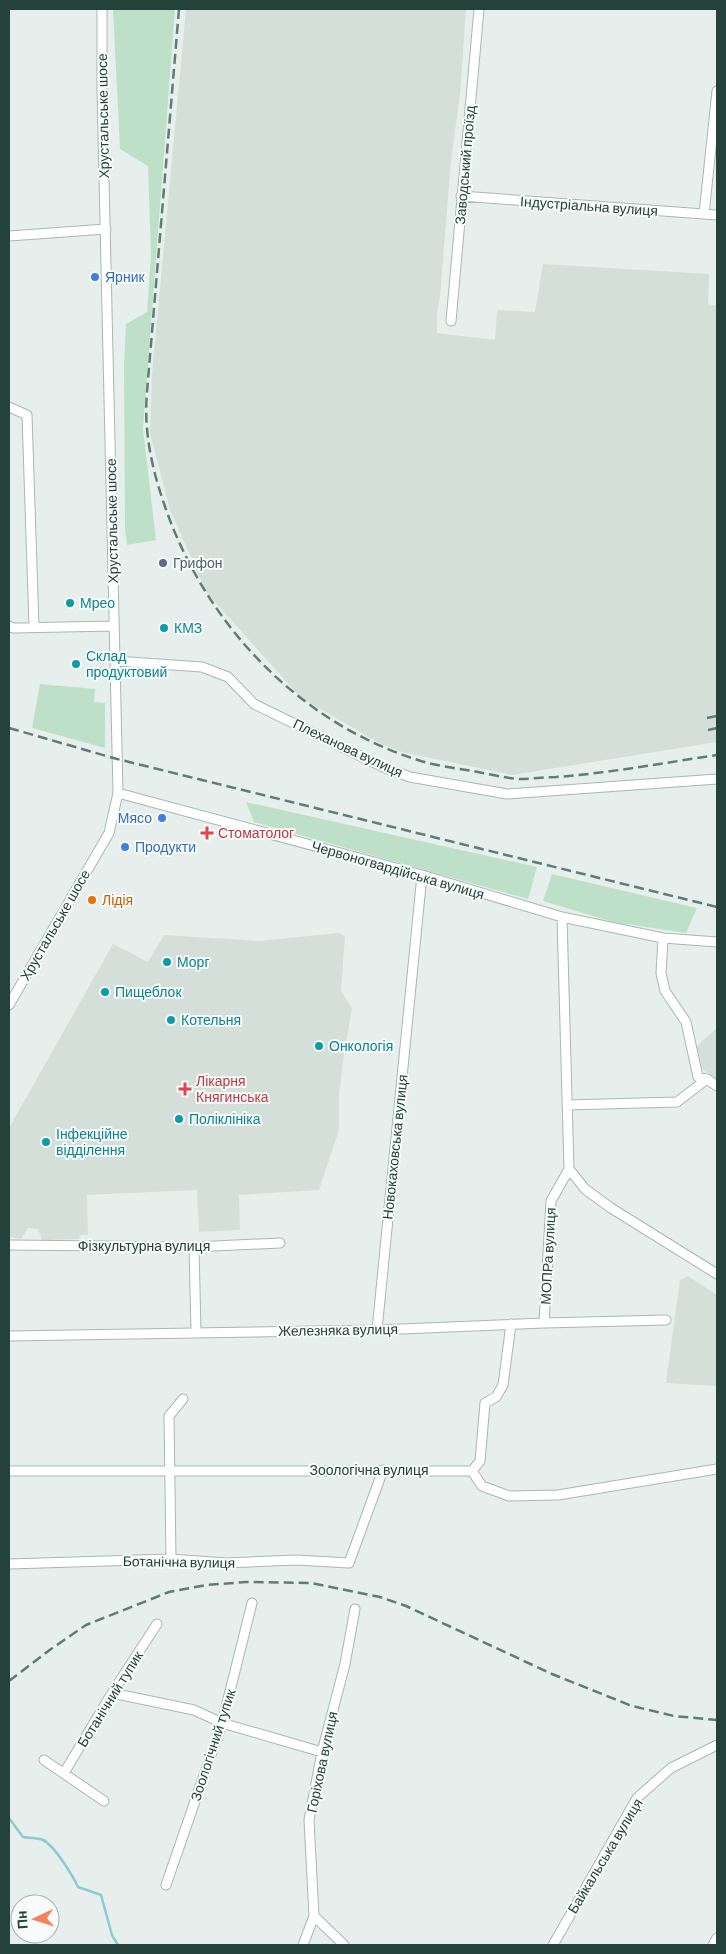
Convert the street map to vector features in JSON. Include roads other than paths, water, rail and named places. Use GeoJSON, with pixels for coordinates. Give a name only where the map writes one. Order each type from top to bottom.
{"type":"FeatureCollection","features":[{"type":"Feature","properties":{"kind":"street","name":"Хрустальське шосе"},"geometry":{"type":"LineString","coordinates":[[9,1005],[109,833],[118,793],[102,90],[102,9]]}},
{"type":"Feature","properties":{"kind":"street","name":"Заводський проїзд"},"geometry":{"type":"LineString","coordinates":[[451,321],[479,9]]}},
{"type":"Feature","properties":{"kind":"street"},"geometry":{"type":"LineString","coordinates":[[704,214],[717,91]]}},
{"type":"Feature","properties":{"kind":"street","name":"Індустріальна вулиця"},"geometry":{"type":"LineString","coordinates":[[462,196],[717,215]]}},
{"type":"Feature","properties":{"kind":"street"},"geometry":{"type":"LineString","coordinates":[[9,236],[106,229]]}},
{"type":"Feature","properties":{"kind":"street"},"geometry":{"type":"LineString","coordinates":[[9,407],[27,415],[34,627]]}},
{"type":"Feature","properties":{"kind":"street"},"geometry":{"type":"LineString","coordinates":[[9,626],[13,628],[114,626]]}},
{"type":"Feature","properties":{"kind":"street","name":"Плеханова вулиця"},"geometry":{"type":"LineString","coordinates":[[115,661],[202,667],[228,677],[254,704],[383,767],[410,776],[508,794],[717,779]]}},
{"type":"Feature","properties":{"kind":"street","name":"Червоногвардійська вулиця"},"geometry":{"type":"LineString","coordinates":[[118,793],[422,875],[562,917],[663,938],[717,942]]}},
{"type":"Feature","properties":{"kind":"street","name":"Новокаховська вулиця"},"geometry":{"type":"LineString","coordinates":[[377,1330],[422,875]]}},
{"type":"Feature","properties":{"kind":"street"},"geometry":{"type":"LineString","coordinates":[[562,917],[569,1169],[585,1189],[611,1208],[717,1274]]}},
{"type":"Feature","properties":{"kind":"street"},"geometry":{"type":"LineString","coordinates":[[663,938],[661,973],[665,991],[686,1022],[698,1077],[707,1079],[717,1086]]}},
{"type":"Feature","properties":{"kind":"street"},"geometry":{"type":"LineString","coordinates":[[567,1104],[677,1102],[707,1079]]}},
{"type":"Feature","properties":{"kind":"street","name":"МОПРа вулиця"},"geometry":{"type":"LineString","coordinates":[[544,1323],[551,1201],[569,1169]]}},
{"type":"Feature","properties":{"kind":"street","name":"Фізкультурна вулиця"},"geometry":{"type":"LineString","coordinates":[[9,1245],[194,1247],[280,1243]]}},
{"type":"Feature","properties":{"kind":"street"},"geometry":{"type":"LineString","coordinates":[[194,1247],[196,1332]]}},
{"type":"Feature","properties":{"kind":"street","name":"Железняка вулиця"},"geometry":{"type":"LineString","coordinates":[[9,1336],[377,1330],[666,1320]]}},
{"type":"Feature","properties":{"kind":"street"},"geometry":{"type":"LineString","coordinates":[[511,1324],[503,1385],[496,1396],[485,1403],[480,1461],[472,1471],[482,1486],[509,1496],[558,1495],[717,1469]]}},
{"type":"Feature","properties":{"kind":"street"},"geometry":{"type":"LineString","coordinates":[[171,1559],[169,1416],[183,1399]]}},
{"type":"Feature","properties":{"kind":"street","name":"Ботанічна вулиця"},"geometry":{"type":"LineString","coordinates":[[9,1564],[171,1559],[226,1563],[296,1560],[349,1563],[383,1470]]}},
{"type":"Feature","properties":{"kind":"street","name":"Зоологічна вулиця"},"geometry":{"type":"LineString","coordinates":[[9,1471],[472,1471]]}},
{"type":"Feature","properties":{"kind":"street","name":"Зоологічний тупик"},"geometry":{"type":"LineString","coordinates":[[166,1885],[222,1723],[252,1604]]}},
{"type":"Feature","properties":{"kind":"street","name":"Горіхова вулиця"},"geometry":{"type":"LineString","coordinates":[[303,1945],[314,1916],[309,1820],[322,1752],[346,1664],[356,1609]]}},
{"type":"Feature","properties":{"kind":"street","name":"Ботанічний тупик"},"geometry":{"type":"LineString","coordinates":[[64,1773],[112,1693],[157,1624]]}},
{"type":"Feature","properties":{"kind":"street"},"geometry":{"type":"LineString","coordinates":[[112,1693],[194,1710],[222,1723],[322,1752]]}},
{"type":"Feature","properties":{"kind":"street","name":"Байкальська вулиця"},"geometry":{"type":"LineString","coordinates":[[553,1945],[637,1798],[671,1768],[717,1745]]}},
{"type":"Feature","properties":{"kind":"street"},"geometry":{"type":"LineString","coordinates":[[44,1760],[104,1801]]}},
{"type":"Feature","properties":{"kind":"street"},"geometry":{"type":"LineString","coordinates":[[314,1916],[344,1945]]}},
{"type":"Feature","properties":{"kind":"street"},"geometry":{"type":"LineString","coordinates":[[714,1945],[717,1938]]}},
{"type":"Feature","properties":{"kind":"waterway"},"geometry":{"type":"LineString","coordinates":[[9,1818],[23,1837],[36,1838],[47,1843],[58,1854],[78,1887],[101,1895],[112,1935],[118,1945]]}},
{"type":"Feature","properties":{"kind":"railway"},"geometry":{"type":"LineString","coordinates":[[179,9],[146,409],[149,443],[160,491],[171,523],[190,564],[212,602],[238,637],[268,670],[301,698],[338,723],[376,744],[418,760],[502,777],[524,779],[596,773],[717,755]]}},
{"type":"Feature","properties":{"kind":"railway"},"geometry":{"type":"LineString","coordinates":[[707,718],[717,716]]}},
{"type":"Feature","properties":{"kind":"railway"},"geometry":{"type":"LineString","coordinates":[[9,728],[117,759],[717,907]]}},
{"type":"Feature","properties":{"kind":"railway"},"geometry":{"type":"LineString","coordinates":[[708,730],[717,728]]}},
{"type":"Feature","properties":{"kind":"railway"},"geometry":{"type":"LineString","coordinates":[[9,1681],[86,1625],[169,1592],[206,1585],[246,1582],[311,1583],[380,1597],[406,1606],[552,1674],[632,1706],[674,1716],[717,1720]]}},
{"type":"Feature","properties":{"kind":"place","name":"Ярник"},"geometry":{"type":"Point","coordinates":[95,277]}},
{"type":"Feature","properties":{"kind":"place","name":"Грифон"},"geometry":{"type":"Point","coordinates":[163,563]}},
{"type":"Feature","properties":{"kind":"place","name":"Мрео"},"geometry":{"type":"Point","coordinates":[70,603]}},
{"type":"Feature","properties":{"kind":"place","name":"КМЗ"},"geometry":{"type":"Point","coordinates":[164,628]}},
{"type":"Feature","properties":{"kind":"place","name":"Склад продуктовий"},"geometry":{"type":"Point","coordinates":[76,664]}},
{"type":"Feature","properties":{"kind":"place","name":"Мясо"},"geometry":{"type":"Point","coordinates":[162,818]}},
{"type":"Feature","properties":{"kind":"place","name":"Стоматолог"},"geometry":{"type":"Point","coordinates":[207,833]}},
{"type":"Feature","properties":{"kind":"place","name":"Продукти"},"geometry":{"type":"Point","coordinates":[125,847]}},
{"type":"Feature","properties":{"kind":"place","name":"Лідія"},"geometry":{"type":"Point","coordinates":[92,900]}},
{"type":"Feature","properties":{"kind":"place","name":"Морг"},"geometry":{"type":"Point","coordinates":[167,962]}},
{"type":"Feature","properties":{"kind":"place","name":"Пищеблок"},"geometry":{"type":"Point","coordinates":[105,992]}},
{"type":"Feature","properties":{"kind":"place","name":"Котельня"},"geometry":{"type":"Point","coordinates":[171,1020]}},
{"type":"Feature","properties":{"kind":"place","name":"Онкологія"},"geometry":{"type":"Point","coordinates":[319,1046]}},
{"type":"Feature","properties":{"kind":"place","name":"Лікарня Княгинська"},"geometry":{"type":"Point","coordinates":[185,1089]}},
{"type":"Feature","properties":{"kind":"place","name":"Поліклініка"},"geometry":{"type":"Point","coordinates":[179,1119]}},
{"type":"Feature","properties":{"kind":"place","name":"Інфекційне відділення"},"geometry":{"type":"Point","coordinates":[46,1142]}}]}
